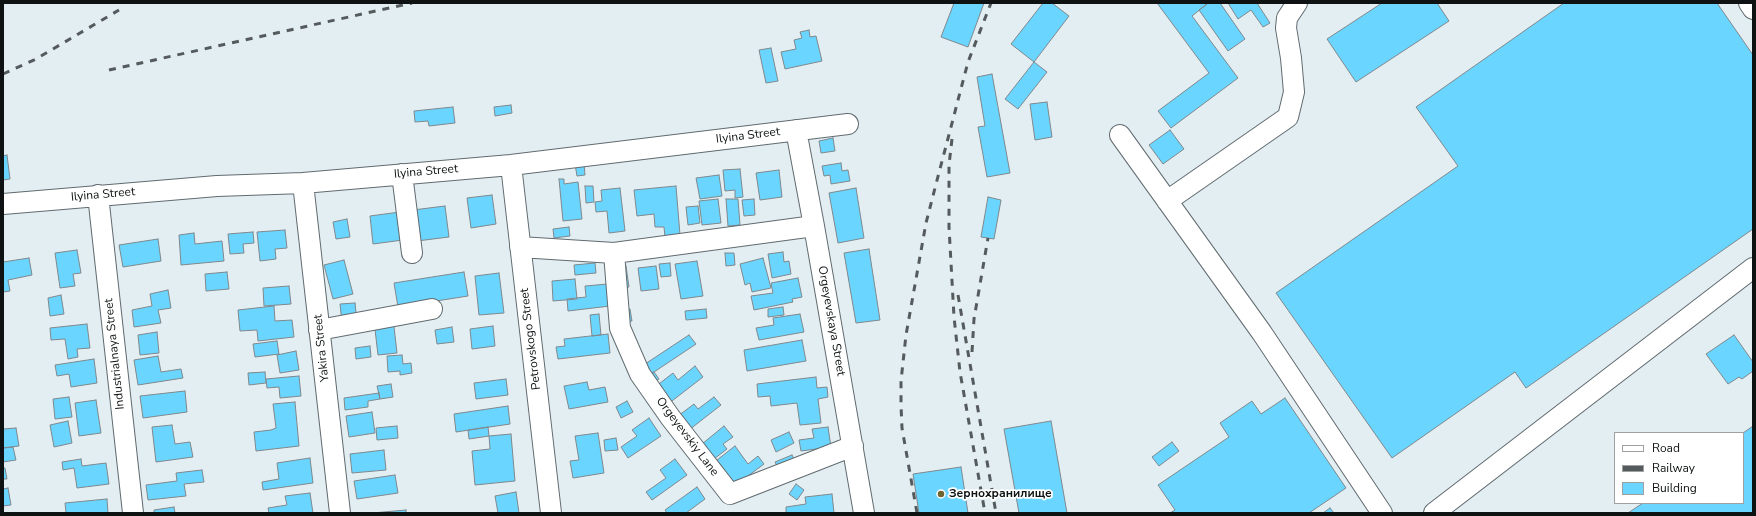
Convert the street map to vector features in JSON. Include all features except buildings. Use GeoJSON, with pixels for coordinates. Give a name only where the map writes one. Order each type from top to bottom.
{"type":"FeatureCollection","features":[{"type":"Feature","properties":{"kind":"street"},"geometry":{"type":"LineString","coordinates":[[1167,201],[1288,117],[1294,92],[1291,58],[1286,28],[1287,18],[1297,3]]}},
{"type":"Feature","properties":{"kind":"street"},"geometry":{"type":"LineString","coordinates":[[1749,3],[1753,9]]}},
{"type":"Feature","properties":{"kind":"street","name":"Ilyina Street"},"geometry":{"type":"LineString","coordinates":[[3,204],[217,186],[303,183],[511,164],[848,124]]}},
{"type":"Feature","properties":{"kind":"street","name":"Orgeyevskaya Street"},"geometry":{"type":"LineString","coordinates":[[796,130],[864,513]]}},
{"type":"Feature","properties":{"kind":"street"},"geometry":{"type":"LineString","coordinates":[[1120,135],[1262,333],[1382,513]]}},
{"type":"Feature","properties":{"kind":"street","name":"Petrovskogo Street"},"geometry":{"type":"LineString","coordinates":[[511,164],[551,513]]}},
{"type":"Feature","properties":{"kind":"street"},"geometry":{"type":"LineString","coordinates":[[402,174],[412,253]]}},
{"type":"Feature","properties":{"kind":"street","name":"Yakira Street"},"geometry":{"type":"LineString","coordinates":[[303,183],[340,513]]}},
{"type":"Feature","properties":{"kind":"street","name":"Industrialnaya Street"},"geometry":{"type":"LineString","coordinates":[[98,195],[133,513]]}},
{"type":"Feature","properties":{"kind":"street"},"geometry":{"type":"LineString","coordinates":[[520,247],[614,253],[814,226]]}},
{"type":"Feature","properties":{"kind":"street","name":"Orgeyevskiy Lane"},"geometry":{"type":"LineString","coordinates":[[614,253],[620,328],[640,374],[670,417],[730,494],[853,446]]}},
{"type":"Feature","properties":{"kind":"street"},"geometry":{"type":"LineString","coordinates":[[1434,513],[1753,268]]}},
{"type":"Feature","properties":{"kind":"street"},"geometry":{"type":"LineString","coordinates":[[320,330],[432,309]]}},
{"type":"Feature","properties":{"kind":"railway"},"geometry":{"type":"LineString","coordinates":[[109,70],[412,3]]}},
{"type":"Feature","properties":{"kind":"railway"},"geometry":{"type":"LineString","coordinates":[[917,513],[902,428],[901,381],[906,335],[926,223],[968,62],[991,3]]}},
{"type":"Feature","properties":{"kind":"railway"},"geometry":{"type":"LineString","coordinates":[[3,74],[36,59],[119,10]]}},
{"type":"Feature","properties":{"kind":"railway"},"geometry":{"type":"LineString","coordinates":[[952,139],[949,165],[949,227],[954,317],[960,372],[985,513]]}},
{"type":"Feature","properties":{"kind":"railway"},"geometry":{"type":"LineString","coordinates":[[972,352],[974,319],[988,238]]}},
{"type":"Feature","properties":{"kind":"railway"},"geometry":{"type":"LineString","coordinates":[[958,295],[996,513]]}},
{"type":"Feature","properties":{"kind":"place","name":"Зернохранилище"},"geometry":{"type":"Point","coordinates":[941,494]}}]}
